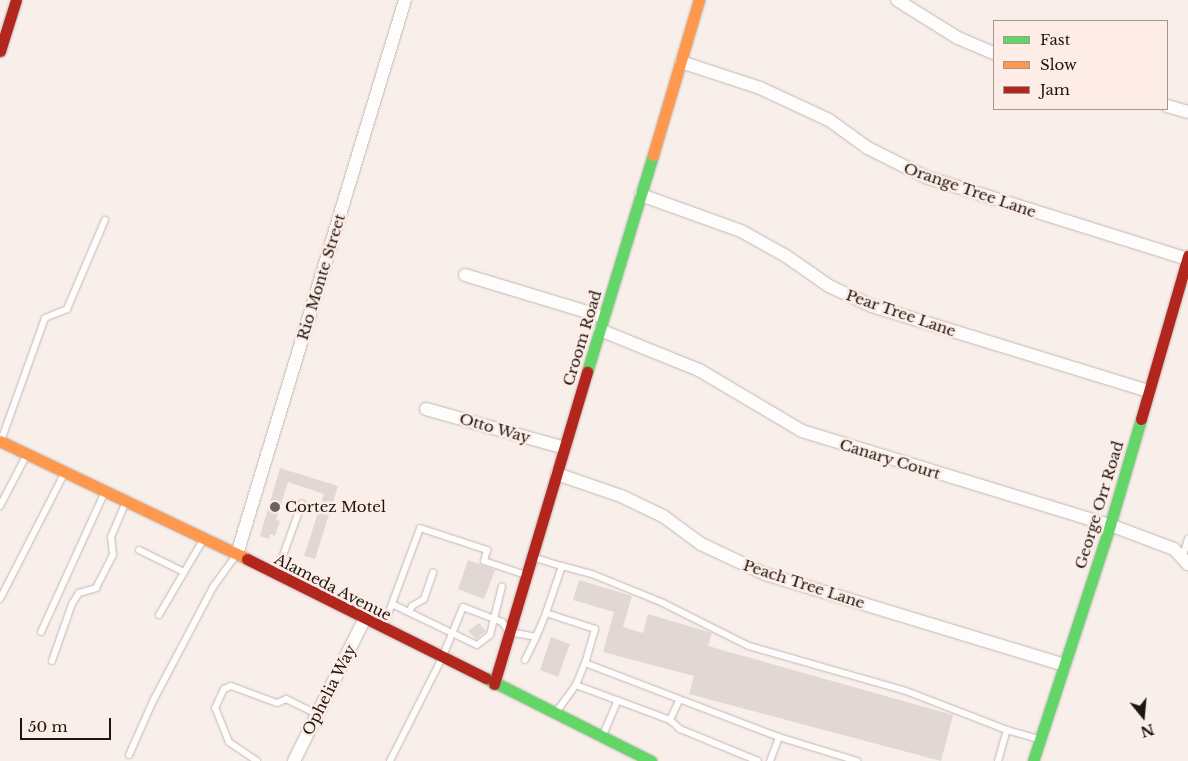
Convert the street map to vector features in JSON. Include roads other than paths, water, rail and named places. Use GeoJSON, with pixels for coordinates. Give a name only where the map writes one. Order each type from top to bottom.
{"type":"FeatureCollection","features":[{"type":"Feature","properties":{"kind":"street"},"geometry":{"type":"LineString","coordinates":[[0,51],[16,0]]}},
{"type":"Feature","properties":{"kind":"street","name":"Rio Monte Street"},"geometry":{"type":"LineString","coordinates":[[237,554],[405,0]]}},
{"type":"Feature","properties":{"kind":"street","name":"Croom Road"},"geometry":{"type":"LineString","coordinates":[[494,684],[699,0]]}},
{"type":"Feature","properties":{"kind":"street"},"geometry":{"type":"LineString","coordinates":[[897,0],[958,38],[993,53]]}},
{"type":"Feature","properties":{"kind":"street","name":"Orange Tree Lane"},"geometry":{"type":"LineString","coordinates":[[680,62],[769,92],[829,120],[868,148],[926,177],[1187,258]]}},
{"type":"Feature","properties":{"kind":"street"},"geometry":{"type":"LineString","coordinates":[[1168,106],[1188,112]]}},
{"type":"Feature","properties":{"kind":"street","name":"Pear Tree Lane"},"geometry":{"type":"LineString","coordinates":[[640,195],[741,231],[786,256],[829,286],[872,306],[1148,391]]}},
{"type":"Feature","properties":{"kind":"street","name":"George Orr Road"},"geometry":{"type":"LineString","coordinates":[[1033,761],[1110,525],[1187,258]]}},
{"type":"Feature","properties":{"kind":"street"},"geometry":{"type":"LineString","coordinates":[[465,275],[604,317]]}},
{"type":"Feature","properties":{"kind":"street","name":"Canary Court"},"geometry":{"type":"LineString","coordinates":[[600,330],[700,370],[786,424],[810,434],[1110,525],[1163,544],[1185,560]]}},
{"type":"Feature","properties":{"kind":"street","name":"Otto Way"},"geometry":{"type":"LineString","coordinates":[[426,408],[564,448]]}},
{"type":"Feature","properties":{"kind":"street","name":"Alameda Avenue"},"geometry":{"type":"LineString","coordinates":[[0,442],[104,493],[237,554],[364,620],[651,761]]}},
{"type":"Feature","properties":{"kind":"street","name":"Peach Tree Lane"},"geometry":{"type":"LineString","coordinates":[[557,474],[621,496],[663,516],[701,544],[765,574],[1064,665]]}},
{"type":"Feature","properties":{"kind":"street","name":"Ophelia Way"},"geometry":{"type":"LineString","coordinates":[[294,761],[364,620]]}},
{"type":"Feature","properties":{"kind":"lane"},"geometry":{"type":"LineString","coordinates":[[0,442],[45,318],[67,309],[105,220]]}},
{"type":"Feature","properties":{"kind":"lane"},"geometry":{"type":"LineString","coordinates":[[0,506],[27,454]]}},
{"type":"Feature","properties":{"kind":"lane"},"geometry":{"type":"LineString","coordinates":[[0,599],[64,473]]}},
{"type":"Feature","properties":{"kind":"lane"},"geometry":{"type":"LineString","coordinates":[[41,632],[104,493]]}},
{"type":"Feature","properties":{"kind":"lane"},"geometry":{"type":"LineString","coordinates":[[52,660],[72,604],[80,593],[96,588],[113,555],[111,537],[126,503]]}},
{"type":"Feature","properties":{"kind":"lane"},"geometry":{"type":"LineString","coordinates":[[276,574],[302,503]]}},
{"type":"Feature","properties":{"kind":"lane"},"geometry":{"type":"LineString","coordinates":[[382,629],[420,528],[487,550],[484,561],[526,575]]}},
{"type":"Feature","properties":{"kind":"lane"},"geometry":{"type":"LineString","coordinates":[[159,615],[203,539]]}},
{"type":"Feature","properties":{"kind":"lane"},"geometry":{"type":"LineString","coordinates":[[1185,560],[1188,539]]}},
{"type":"Feature","properties":{"kind":"lane"},"geometry":{"type":"LineString","coordinates":[[139,550],[184,572]]}},
{"type":"Feature","properties":{"kind":"lane"},"geometry":{"type":"LineString","coordinates":[[129,754],[153,701],[213,587],[237,554]]}},
{"type":"Feature","properties":{"kind":"lane"},"geometry":{"type":"LineString","coordinates":[[532,557],[592,574],[663,602],[749,646],[906,691],[1007,730],[1040,740]]}},
{"type":"Feature","properties":{"kind":"lane"},"geometry":{"type":"LineString","coordinates":[[526,660],[546,613],[562,566]]}},
{"type":"Feature","properties":{"kind":"lane"},"geometry":{"type":"LineString","coordinates":[[410,612],[412,606],[424,598],[433,573]]}},
{"type":"Feature","properties":{"kind":"lane"},"geometry":{"type":"LineString","coordinates":[[392,604],[478,645],[490,635],[502,586]]}},
{"type":"Feature","properties":{"kind":"lane"},"geometry":{"type":"LineString","coordinates":[[390,761],[442,658],[463,607],[502,622],[509,632],[536,637]]}},
{"type":"Feature","properties":{"kind":"lane"},"geometry":{"type":"LineString","coordinates":[[546,613],[595,629],[576,685],[555,714]]}},
{"type":"Feature","properties":{"kind":"lane"},"geometry":{"type":"LineString","coordinates":[[585,663],[679,701],[779,737],[857,761]]}},
{"type":"Feature","properties":{"kind":"lane"},"geometry":{"type":"LineString","coordinates":[[576,685],[670,720],[680,729],[758,761]]}},
{"type":"Feature","properties":{"kind":"lane"},"geometry":{"type":"LineString","coordinates":[[257,761],[229,742],[214,708],[224,688],[231,686],[276,703],[286,699],[317,714]]}},
{"type":"Feature","properties":{"kind":"lane"},"geometry":{"type":"LineString","coordinates":[[602,737],[618,700]]}},
{"type":"Feature","properties":{"kind":"lane"},"geometry":{"type":"LineString","coordinates":[[670,720],[679,701]]}},
{"type":"Feature","properties":{"kind":"lane"},"geometry":{"type":"LineString","coordinates":[[998,761],[1007,730]]}},
{"type":"Feature","properties":{"kind":"lane"},"geometry":{"type":"LineString","coordinates":[[770,761],[779,737]]}},
{"type":"Feature","properties":{"kind":"place","name":"Cortez Motel"},"geometry":{"type":"Point","coordinates":[275,507]}}]}
